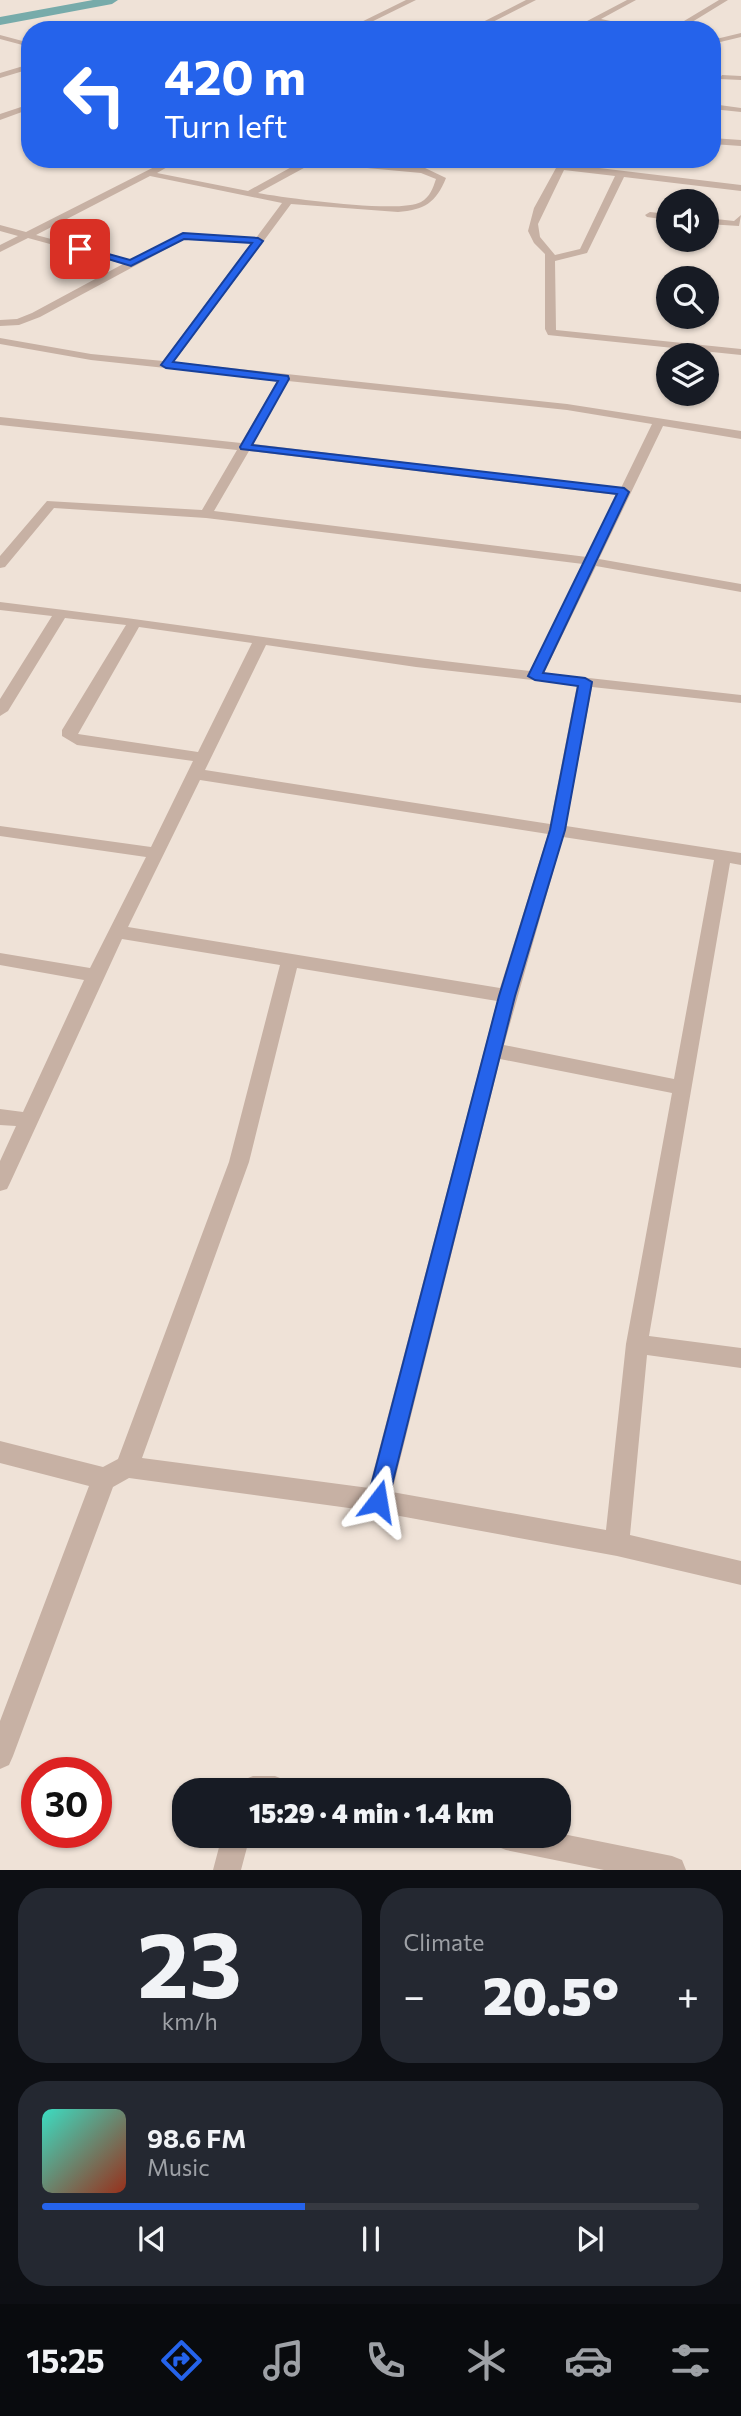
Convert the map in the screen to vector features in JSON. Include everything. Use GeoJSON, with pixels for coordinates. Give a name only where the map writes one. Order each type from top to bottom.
{"type":"FeatureCollection","features":[{"type":"Feature","properties":{"kind":"street"},"geometry":{"type":"LineString","coordinates":[[368,21],[412,0]]}},
{"type":"Feature","properties":{"kind":"street"},"geometry":{"type":"LineString","coordinates":[[489,21],[532,0]]}},
{"type":"Feature","properties":{"kind":"street"},"geometry":{"type":"LineString","coordinates":[[594,20],[632,0]]}},
{"type":"Feature","properties":{"kind":"street"},"geometry":{"type":"LineString","coordinates":[[688,21],[724,0]]}},
{"type":"Feature","properties":{"kind":"street"},"geometry":{"type":"LineString","coordinates":[[594,20],[600,21]]}},
{"type":"Feature","properties":{"kind":"street"},"geometry":{"type":"LineString","coordinates":[[721,40],[741,35]]}},
{"type":"Feature","properties":{"kind":"street"},"geometry":{"type":"LineString","coordinates":[[0,37],[21,43]]}},
{"type":"Feature","properties":{"kind":"street"},"geometry":{"type":"LineString","coordinates":[[0,76],[21,69]]}},
{"type":"Feature","properties":{"kind":"street"},"geometry":{"type":"LineString","coordinates":[[722,77],[741,78]]}},
{"type":"Feature","properties":{"kind":"street"},"geometry":{"type":"LineString","coordinates":[[721,107],[741,110]]}},
{"type":"Feature","properties":{"kind":"street"},"geometry":{"type":"LineString","coordinates":[[0,117],[21,109]]}},
{"type":"Feature","properties":{"kind":"street"},"geometry":{"type":"LineString","coordinates":[[721,142],[741,144]]}},
{"type":"Feature","properties":{"kind":"street"},"geometry":{"type":"LineString","coordinates":[[0,249],[157,168]]}},
{"type":"Feature","properties":{"kind":"street"},"geometry":{"type":"LineString","coordinates":[[249,194],[297,168]]}},
{"type":"Feature","properties":{"kind":"street"},"geometry":{"type":"LineString","coordinates":[[146,173],[288,201],[387,209],[414,208],[427,204],[441,178],[423,170],[401,168]]}},
{"type":"Feature","properties":{"kind":"street"},"geometry":{"type":"LineString","coordinates":[[560,168],[535,218],[533,231],[551,259],[552,332],[741,352]]}},
{"type":"Feature","properties":{"kind":"street"},"geometry":{"type":"LineString","coordinates":[[571,168],[741,188]]}},
{"type":"Feature","properties":{"kind":"street"},"geometry":{"type":"LineString","coordinates":[[551,259],[584,251],[621,173]]}},
{"type":"Feature","properties":{"kind":"street"},"geometry":{"type":"LineString","coordinates":[[166,365],[288,201]]}},
{"type":"Feature","properties":{"kind":"street"},"geometry":{"type":"LineString","coordinates":[[650,215],[656,216]]}},
{"type":"Feature","properties":{"kind":"street"},"geometry":{"type":"LineString","coordinates":[[719,222],[736,224],[741,218]]}},
{"type":"Feature","properties":{"kind":"street"},"geometry":{"type":"LineString","coordinates":[[0,228],[131,263]]}},
{"type":"Feature","properties":{"kind":"street"},"geometry":{"type":"LineString","coordinates":[[0,323],[19,322],[36,315],[183,236],[258,241]]}},
{"type":"Feature","properties":{"kind":"street"},"geometry":{"type":"LineString","coordinates":[[0,341],[90,357],[567,407],[741,435]]}},
{"type":"Feature","properties":{"kind":"street"},"geometry":{"type":"LineString","coordinates":[[206,514],[284,379]]}},
{"type":"Feature","properties":{"kind":"street"},"geometry":{"type":"LineString","coordinates":[[0,421],[624,492]]}},
{"type":"Feature","properties":{"kind":"street"},"geometry":{"type":"LineString","coordinates":[[535,676],[660,421]]}},
{"type":"Feature","properties":{"kind":"street"},"geometry":{"type":"LineString","coordinates":[[0,564],[51,504],[206,514],[590,561],[741,587]]}},
{"type":"Feature","properties":{"kind":"street"},"geometry":{"type":"LineString","coordinates":[[0,606],[135,622],[416,663],[741,699]]}},
{"type":"Feature","properties":{"kind":"street"},"geometry":{"type":"LineString","coordinates":[[0,711],[61,612]]}},
{"type":"Feature","properties":{"kind":"street"},"geometry":{"type":"LineString","coordinates":[[135,622],[70,730],[70,736],[77,740],[203,758]]}},
{"type":"Feature","properties":{"kind":"street"},"geometry":{"type":"LineString","coordinates":[[0,1183],[95,975],[119,932],[261,640]]}},
{"type":"Feature","properties":{"kind":"street"},"geometry":{"type":"LineString","coordinates":[[378,1501],[507,996],[557,830],[585,682]]}},
{"type":"Feature","properties":{"kind":"street"},"geometry":{"type":"LineString","coordinates":[[195,774],[732,857],[682,1088],[637,1344],[617,1544]]}},
{"type":"Feature","properties":{"kind":"street"},"geometry":{"type":"LineString","coordinates":[[0,831],[156,853]]}},
{"type":"Feature","properties":{"kind":"street"},"geometry":{"type":"LineString","coordinates":[[119,932],[507,996]]}},
{"type":"Feature","properties":{"kind":"street"},"geometry":{"type":"LineString","coordinates":[[0,959],[95,975]]}},
{"type":"Feature","properties":{"kind":"street"},"geometry":{"type":"LineString","coordinates":[[127,1467],[239,1162],[290,961]]}},
{"type":"Feature","properties":{"kind":"street"},"geometry":{"type":"LineString","coordinates":[[493,1050],[682,1088]]}},
{"type":"Feature","properties":{"kind":"street"},"geometry":{"type":"LineString","coordinates":[[0,1117],[30,1121]]}},
{"type":"Feature","properties":{"kind":"street"},"geometry":{"type":"LineString","coordinates":[[637,1344],[741,1358]]}},
{"type":"Feature","properties":{"kind":"street"},"geometry":{"type":"LineString","coordinates":[[0,1452],[104,1479]]}},
{"type":"Feature","properties":{"kind":"street"},"geometry":{"type":"LineString","coordinates":[[0,1756],[104,1479],[127,1467],[378,1501],[617,1544],[741,1573]]}},
{"type":"Feature","properties":{"kind":"street"},"geometry":{"type":"LineString","coordinates":[[227,1870],[233,1848]]}},
{"type":"Feature","properties":{"kind":"street"},"geometry":{"type":"LineString","coordinates":[[565,1848],[672,1870]]}},
{"type":"Feature","properties":{"kind":"waterway"},"geometry":{"type":"LineString","coordinates":[[0,21],[112,0]]}},
{"type":"Feature","properties":{"kind":"route"},"geometry":{"type":"LineString","coordinates":[[80,249],[131,263],[183,236],[258,241],[166,365],[284,379],[245,447],[624,492],[535,676],[585,682],[581,707],[557,830],[507,996],[378,1501]]}}]}
